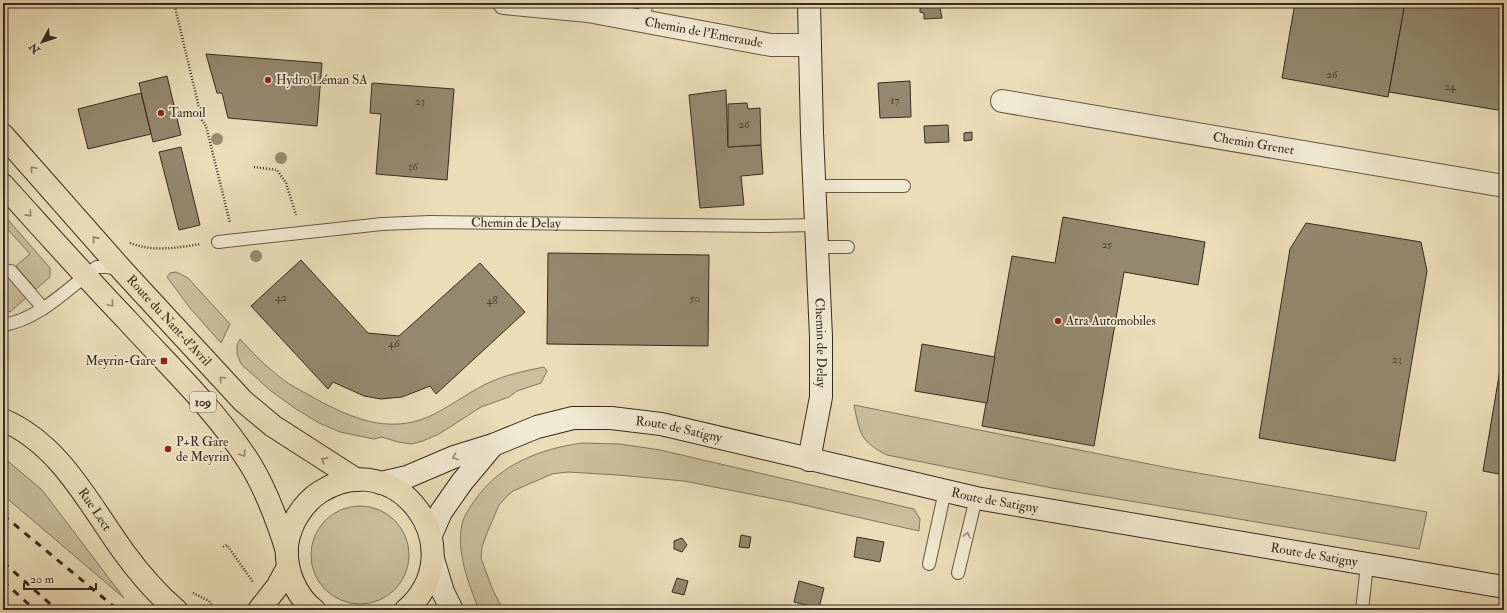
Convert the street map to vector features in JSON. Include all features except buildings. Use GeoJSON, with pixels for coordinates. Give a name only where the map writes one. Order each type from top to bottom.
{"type":"FeatureCollection","features":[{"type":"Feature","properties":{"kind":"main road","name":"Route du Nant-d'Avril"},"geometry":{"type":"LineString","coordinates":[[3,135],[123,271],[243,401],[272,426],[357,480]]}},
{"type":"Feature","properties":{"kind":"main road","name":"109"},"geometry":{"type":"LineString","coordinates":[[3,185],[85,276],[209,408],[231,436],[249,462],[276,515],[288,559]]}},
{"type":"Feature","properties":{"kind":"main road","name":"Rue Lect"},"geometry":{"type":"LineString","coordinates":[[3,420],[34,439],[52,455],[98,512],[138,572],[176,610]]}},
{"type":"Feature","properties":{"kind":"main road"},"geometry":{"type":"LineString","coordinates":[[259,610],[277,587],[288,559],[291,529],[298,515],[308,502],[325,489],[336,484],[357,480],[381,483],[393,488],[413,503],[427,524],[431,535],[433,559],[429,579],[419,597],[406,610]]}},
{"type":"Feature","properties":{"kind":"main road"},"geometry":{"type":"LineString","coordinates":[[288,559],[294,585],[302,598],[314,610]]}},
{"type":"Feature","properties":{"kind":"street","name":"Chemin de l'Emeraude"},"geometry":{"type":"LineString","coordinates":[[504,3],[588,11],[645,12],[771,45],[809,45]]}},
{"type":"Feature","properties":{"kind":"street","name":"Chemin de Delay"},"geometry":{"type":"LineString","coordinates":[[809,3],[815,225],[821,337],[821,397],[809,460]]}},
{"type":"Feature","properties":{"kind":"street","name":"Chemin Grenet"},"geometry":{"type":"LineString","coordinates":[[1002,101],[1504,186]]}},
{"type":"Feature","properties":{"kind":"street","name":"Route de Satigny"},"geometry":{"type":"LineString","coordinates":[[381,483],[407,477],[454,457],[493,445],[537,426],[573,418],[611,418],[661,424],[976,498],[1504,587]]}},
{"type":"Feature","properties":{"kind":"street","name":"Route de Satigny"},"geometry":{"type":"LineString","coordinates":[[431,535],[441,512],[462,482],[493,445]]}},
{"type":"Feature","properties":{"kind":"street"},"geometry":{"type":"LineString","coordinates":[[433,559],[443,592],[452,610]]}},
{"type":"Feature","properties":{"kind":"lane"},"geometry":{"type":"LineString","coordinates":[[814,186],[904,186]]}},
{"type":"Feature","properties":{"kind":"lane","name":"Chemin de Delay"},"geometry":{"type":"LineString","coordinates":[[218,242],[382,224],[454,221],[766,226],[815,225]]}},
{"type":"Feature","properties":{"kind":"lane"},"geometry":{"type":"LineString","coordinates":[[817,247],[848,247]]}},
{"type":"Feature","properties":{"kind":"lane"},"geometry":{"type":"LineString","coordinates":[[3,325],[21,320],[43,308],[97,267],[107,267],[123,271]]}},
{"type":"Feature","properties":{"kind":"lane"},"geometry":{"type":"LineString","coordinates":[[11,271],[43,308]]}},
{"type":"Feature","properties":{"kind":"lane"},"geometry":{"type":"LineString","coordinates":[[929,564],[945,491]]}},
{"type":"Feature","properties":{"kind":"lane"},"geometry":{"type":"LineString","coordinates":[[958,573],[976,498]]}},
{"type":"Feature","properties":{"kind":"lane"},"geometry":{"type":"LineString","coordinates":[[1362,610],[1367,565]]}},
{"type":"Feature","properties":{"kind":"path"},"geometry":{"type":"LineString","coordinates":[[174,3],[202,120],[206,126],[230,224],[231,240]]}},
{"type":"Feature","properties":{"kind":"path"},"geometry":{"type":"LineString","coordinates":[[254,167],[277,170],[286,183],[302,233]]}},
{"type":"Feature","properties":{"kind":"path"},"geometry":{"type":"LineString","coordinates":[[128,242],[140,247],[163,249],[218,242]]}},
{"type":"Feature","properties":{"kind":"path"},"geometry":{"type":"LineString","coordinates":[[223,547],[227,545],[258,589]]}},
{"type":"Feature","properties":{"kind":"shaded area"},"geometry":{"type":"Polygon","coordinates":[[[3,214],[50,268],[50,277],[36,289],[16,266],[30,254],[3,224],[3,214]]]}},
{"type":"Feature","properties":{"kind":"shaded area"},"geometry":{"type":"Polygon","coordinates":[[[176,272],[188,278],[230,324],[221,343],[190,308],[167,277],[170,273],[176,272]]]}},
{"type":"Feature","properties":{"kind":"shaded area"},"geometry":{"type":"Polygon","coordinates":[[[7,274],[27,297],[11,311],[3,314],[3,278],[7,274]]]}},
{"type":"Feature","properties":{"kind":"shaded area"},"geometry":{"type":"Polygon","coordinates":[[[240,339],[266,365],[295,387],[329,406],[356,418],[384,424],[413,422],[428,417],[486,384],[507,376],[544,367],[547,371],[541,383],[517,391],[509,397],[481,407],[439,434],[423,441],[411,444],[382,437],[374,439],[340,432],[319,423],[296,409],[271,391],[241,364],[237,354],[237,345],[240,339]]]}},
{"type":"Feature","properties":{"kind":"shaded area"},"geometry":{"type":"Polygon","coordinates":[[[854,405],[1174,469],[1427,512],[1419,549],[1052,488],[887,455],[866,441],[860,430],[854,405]]]}},
{"type":"Feature","properties":{"kind":"shaded area"},"geometry":{"type":"Polygon","coordinates":[[[582,443],[620,444],[660,450],[914,509],[920,519],[919,531],[795,503],[684,481],[568,472],[552,474],[513,491],[499,505],[482,547],[481,558],[492,588],[503,610],[479,610],[471,590],[462,557],[462,524],[469,509],[485,487],[496,477],[522,460],[551,449],[582,443]]]}},
{"type":"Feature","properties":{"kind":"shaded area"},"geometry":{"type":"Polygon","coordinates":[[[3,457],[42,490],[124,598],[3,495],[3,457]]]}},
{"type":"Feature","properties":{"kind":"shaded area"},"geometry":{"type":"Polygon","coordinates":[[[360,506],[379,509],[395,520],[406,536],[409,555],[406,574],[395,590],[379,601],[360,604],[341,601],[325,590],[314,574],[311,555],[314,536],[325,520],[341,509],[360,506]]]}},
{"type":"Feature","properties":{"kind":"railway"},"geometry":{"type":"LineString","coordinates":[[3,515],[118,610]]}},
{"type":"Feature","properties":{"kind":"railway"},"geometry":{"type":"LineString","coordinates":[[3,562],[57,610]]}},
{"type":"Feature","properties":{"kind":"railway"},"geometry":{"type":"LineString","coordinates":[[3,581],[35,610]]}},
{"type":"Feature","properties":{"kind":"place","name":"Hydro Léman SA"},"geometry":{"type":"Point","coordinates":[268,80]}},
{"type":"Feature","properties":{"kind":"place","name":"Tamoil"},"geometry":{"type":"Point","coordinates":[161,113]}},
{"type":"Feature","properties":{"kind":"place","name":"Atra Automobiles"},"geometry":{"type":"Point","coordinates":[1058,321]}},
{"type":"Feature","properties":{"kind":"place","name":"Meyrin-Gare"},"geometry":{"type":"Point","coordinates":[164,361]}},
{"type":"Feature","properties":{"kind":"place","name":"P+R Gare de Meyrin"},"geometry":{"type":"Point","coordinates":[168,449]}}]}
